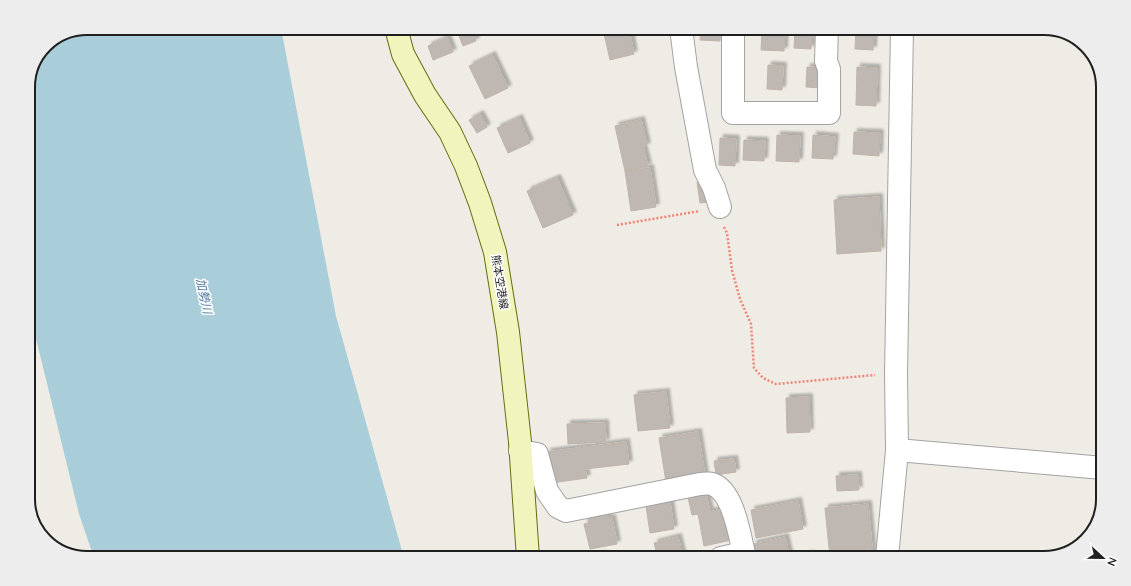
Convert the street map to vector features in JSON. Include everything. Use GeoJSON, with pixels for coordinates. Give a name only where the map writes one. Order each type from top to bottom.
{"type":"FeatureCollection","features":[{"type":"Feature","properties":{"kind":"main road","name":"熊本空港線"},"geometry":{"type":"LineString","coordinates":[[398,35],[403,54],[425,95],[450,132],[466,166],[480,203],[495,252],[508,332],[520,451],[527,551]]}},
{"type":"Feature","properties":{"kind":"street"},"geometry":{"type":"LineString","coordinates":[[682,35],[686,67],[705,170],[714,188],[720,207]]}},
{"type":"Feature","properties":{"kind":"street"},"geometry":{"type":"LineString","coordinates":[[733,35],[733,113],[829,113],[829,69],[826,62],[827,35]]}},
{"type":"Feature","properties":{"kind":"street"},"geometry":{"type":"LineString","coordinates":[[888,551],[897,450],[896,374],[902,35]]}},
{"type":"Feature","properties":{"kind":"street"},"geometry":{"type":"LineString","coordinates":[[897,450],[1096,467]]}},
{"type":"Feature","properties":{"kind":"street"},"geometry":{"type":"LineString","coordinates":[[520,451],[538,454],[547,491],[558,507],[566,511],[700,484],[712,484],[723,491],[733,510],[743,551]]}},
{"type":"Feature","properties":{"kind":"path"},"geometry":{"type":"LineString","coordinates":[[617,225],[720,207],[723,224],[727,233],[732,270],[740,299],[751,324],[754,368],[762,378],[776,384],[896,374]]}},
{"type":"Feature","properties":{"kind":"water","name":"加勢川"},"geometry":{"type":"Polygon","coordinates":[[[80,35],[282,35],[336,316],[402,551],[92,551],[79,514],[35,335],[35,83],[40,64],[46,55],[61,42],[80,35]]]}},
{"type":"Feature","properties":{"kind":"building"},"geometry":{"type":"Polygon","coordinates":[[[459,35],[474,35],[476,41],[463,46],[459,35]]]}},
{"type":"Feature","properties":{"kind":"building"},"geometry":{"type":"Polygon","coordinates":[[[604,35],[630,35],[634,54],[610,60],[604,35]]]}},
{"type":"Feature","properties":{"kind":"building"},"geometry":{"type":"Polygon","coordinates":[[[700,35],[720,35],[720,41],[700,40],[700,35]]]}},
{"type":"Feature","properties":{"kind":"building"},"geometry":{"type":"Polygon","coordinates":[[[762,35],[785,35],[784,51],[761,50],[762,35]]]}},
{"type":"Feature","properties":{"kind":"building"},"geometry":{"type":"Polygon","coordinates":[[[795,35],[812,35],[811,49],[794,48],[795,35]]]}},
{"type":"Feature","properties":{"kind":"building"},"geometry":{"type":"Polygon","coordinates":[[[856,35],[874,35],[873,50],[855,49],[856,35]]]}},
{"type":"Feature","properties":{"kind":"building"},"geometry":{"type":"Polygon","coordinates":[[[447,38],[453,52],[433,60],[428,46],[447,38]]]}},
{"type":"Feature","properties":{"kind":"building"},"geometry":{"type":"Polygon","coordinates":[[[492,55],[508,88],[485,99],[469,66],[492,55]]]}},
{"type":"Feature","properties":{"kind":"building"},"geometry":{"type":"Polygon","coordinates":[[[768,65],[783,66],[782,90],[767,89],[768,65]]]}},
{"type":"Feature","properties":{"kind":"building"},"geometry":{"type":"Polygon","coordinates":[[[807,67],[822,68],[821,88],[806,87],[807,67]]]}},
{"type":"Feature","properties":{"kind":"building"},"geometry":{"type":"Polygon","coordinates":[[[857,67],[877,68],[876,106],[856,105],[857,67]]]}},
{"type":"Feature","properties":{"kind":"building"},"geometry":{"type":"Polygon","coordinates":[[[480,114],[487,127],[477,133],[469,120],[480,114]]]}},
{"type":"Feature","properties":{"kind":"building"},"geometry":{"type":"Polygon","coordinates":[[[519,118],[530,143],[508,153],[497,128],[519,118]]]}},
{"type":"Feature","properties":{"kind":"building"},"geometry":{"type":"Polygon","coordinates":[[[641,120],[647,146],[643,147],[648,166],[625,171],[615,126],[641,120]]]}},
{"type":"Feature","properties":{"kind":"building"},"geometry":{"type":"Polygon","coordinates":[[[854,132],[880,133],[879,156],[853,154],[854,132]]]}},
{"type":"Feature","properties":{"kind":"building"},"geometry":{"type":"Polygon","coordinates":[[[777,135],[800,136],[799,162],[776,161],[777,135]]]}},
{"type":"Feature","properties":{"kind":"building"},"geometry":{"type":"Polygon","coordinates":[[[813,135],[835,137],[833,159],[812,158],[813,135]]]}},
{"type":"Feature","properties":{"kind":"building"},"geometry":{"type":"Polygon","coordinates":[[[720,138],[736,139],[735,166],[719,165],[720,138]]]}},
{"type":"Feature","properties":{"kind":"building"},"geometry":{"type":"Polygon","coordinates":[[[744,140],[765,141],[764,161],[743,160],[744,140]]]}},
{"type":"Feature","properties":{"kind":"building"},"geometry":{"type":"Polygon","coordinates":[[[650,168],[656,207],[631,211],[625,171],[650,168]]]}},
{"type":"Feature","properties":{"kind":"building"},"geometry":{"type":"Polygon","coordinates":[[[557,178],[573,215],[543,228],[527,191],[557,178]]]}},
{"type":"Feature","properties":{"kind":"building"},"geometry":{"type":"Polygon","coordinates":[[[706,181],[709,202],[700,203],[697,182],[706,181]]]}},
{"type":"Feature","properties":{"kind":"building"},"geometry":{"type":"Polygon","coordinates":[[[879,197],[881,251],[837,254],[834,200],[879,197]]]}},
{"type":"Feature","properties":{"kind":"building"},"geometry":{"type":"Polygon","coordinates":[[[666,392],[670,428],[638,431],[634,395],[666,392]]]}},
{"type":"Feature","properties":{"kind":"building"},"geometry":{"type":"Polygon","coordinates":[[[809,397],[810,432],[787,433],[786,398],[809,397]]]}},
{"type":"Feature","properties":{"kind":"building"},"geometry":{"type":"Polygon","coordinates":[[[605,423],[606,442],[568,444],[567,424],[605,423]]]}},
{"type":"Feature","properties":{"kind":"building"},"geometry":{"type":"Polygon","coordinates":[[[698,432],[705,476],[666,482],[659,438],[698,432]]]}},
{"type":"Feature","properties":{"kind":"building"},"geometry":{"type":"Polygon","coordinates":[[[626,442],[629,464],[585,469],[587,478],[551,483],[547,452],[626,442]]]}},
{"type":"Feature","properties":{"kind":"building"},"geometry":{"type":"Polygon","coordinates":[[[734,459],[736,472],[716,475],[714,461],[734,459]]]}},
{"type":"Feature","properties":{"kind":"building"},"geometry":{"type":"Polygon","coordinates":[[[858,475],[859,490],[837,491],[836,476],[858,475]]]}},
{"type":"Feature","properties":{"kind":"building"},"geometry":{"type":"Polygon","coordinates":[[[705,489],[710,512],[725,508],[732,540],[704,546],[698,514],[692,515],[687,493],[705,489]]]}},
{"type":"Feature","properties":{"kind":"building"},"geometry":{"type":"Polygon","coordinates":[[[798,501],[803,529],[756,538],[751,510],[798,501]]]}},
{"type":"Feature","properties":{"kind":"building"},"geometry":{"type":"Polygon","coordinates":[[[670,502],[674,529],[650,533],[646,506],[670,502]]]}},
{"type":"Feature","properties":{"kind":"building"},"geometry":{"type":"Polygon","coordinates":[[[868,504],[872,551],[829,551],[825,508],[868,504]]]}},
{"type":"Feature","properties":{"kind":"building"},"geometry":{"type":"Polygon","coordinates":[[[606,512],[608,519],[612,518],[617,544],[590,549],[584,524],[589,523],[588,516],[606,512]]]}},
{"type":"Feature","properties":{"kind":"building"},"geometry":{"type":"Polygon","coordinates":[[[678,537],[681,551],[656,551],[654,543],[678,537]]]}},
{"type":"Feature","properties":{"kind":"building"},"geometry":{"type":"Polygon","coordinates":[[[785,537],[788,551],[754,551],[753,544],[785,537]]]}}]}
